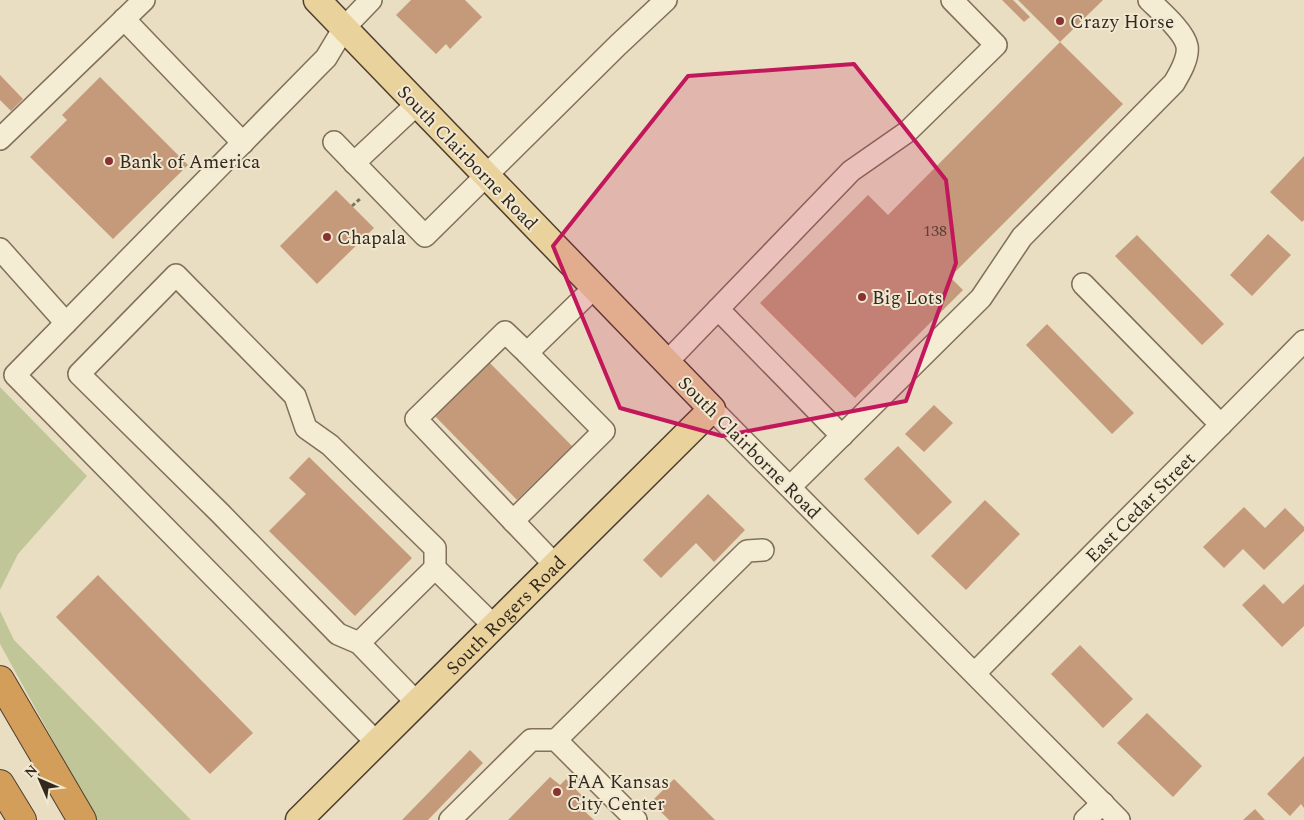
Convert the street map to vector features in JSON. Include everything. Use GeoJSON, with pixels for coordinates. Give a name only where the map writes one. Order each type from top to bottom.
{"type":"FeatureCollection","features":[{"type":"Feature","properties":{"kind":"highway"},"geometry":{"type":"LineString","coordinates":[[0,680],[82,820]]}},
{"type":"Feature","properties":{"kind":"highway"},"geometry":{"type":"LineString","coordinates":[[0,784],[22,820]]}},
{"type":"Feature","properties":{"kind":"main road","name":"South Clairborne Road"},"geometry":{"type":"LineString","coordinates":[[317,0],[712,409]]}},
{"type":"Feature","properties":{"kind":"main road","name":"South Rogers Road"},"geometry":{"type":"LineString","coordinates":[[300,820],[712,409]]}},
{"type":"Feature","properties":{"kind":"street"},"geometry":{"type":"LineString","coordinates":[[0,139],[144,0]]}},
{"type":"Feature","properties":{"kind":"street"},"geometry":{"type":"LineString","coordinates":[[371,0],[344,28],[326,58],[15,376],[377,743]]}},
{"type":"Feature","properties":{"kind":"street"},"geometry":{"type":"LineString","coordinates":[[334,142],[425,236],[666,0]]}},
{"type":"Feature","properties":{"kind":"street"},"geometry":{"type":"LineString","coordinates":[[667,362],[851,171],[907,132],[996,45],[952,0]]}},
{"type":"Feature","properties":{"kind":"street"},"geometry":{"type":"LineString","coordinates":[[790,487],[981,298],[1022,237],[1174,83],[1184,64],[1187,46],[1176,27],[1149,0]]}},
{"type":"Feature","properties":{"kind":"street"},"geometry":{"type":"LineString","coordinates":[[124,19],[244,143]]}},
{"type":"Feature","properties":{"kind":"street"},"geometry":{"type":"LineString","coordinates":[[354,163],[417,104]]}},
{"type":"Feature","properties":{"kind":"street"},"geometry":{"type":"LineString","coordinates":[[0,249],[66,323]]}},
{"type":"Feature","properties":{"kind":"street"},"geometry":{"type":"LineString","coordinates":[[417,703],[359,643],[338,634],[220,513],[79,374],[176,275],[295,396],[306,428],[330,445],[434,548],[435,568],[494,626]]}},
{"type":"Feature","properties":{"kind":"street"},"geometry":{"type":"LineString","coordinates":[[1083,284],[1221,425]]}},
{"type":"Feature","properties":{"kind":"street"},"geometry":{"type":"LineString","coordinates":[[527,353],[595,288]]}},
{"type":"Feature","properties":{"kind":"street"},"geometry":{"type":"LineString","coordinates":[[718,309],[842,436]]}},
{"type":"Feature","properties":{"kind":"street"},"geometry":{"type":"LineString","coordinates":[[513,521],[604,431],[506,332],[416,418],[513,521],[555,565]]}},
{"type":"Feature","properties":{"kind":"street","name":"East Cedar Street"},"geometry":{"type":"LineString","coordinates":[[975,674],[1304,341]]}},
{"type":"Feature","properties":{"kind":"street","name":"South Clairborne Road"},"geometry":{"type":"LineString","coordinates":[[712,409],[1119,820]]}},
{"type":"Feature","properties":{"kind":"street"},"geometry":{"type":"LineString","coordinates":[[450,820],[531,740],[556,740],[747,551],[763,550]]}},
{"type":"Feature","properties":{"kind":"street"},"geometry":{"type":"LineString","coordinates":[[359,643],[435,568]]}},
{"type":"Feature","properties":{"kind":"street"},"geometry":{"type":"LineString","coordinates":[[556,740],[636,820]]}},
{"type":"Feature","properties":{"kind":"street"},"geometry":{"type":"LineString","coordinates":[[1085,820],[1103,803]]}},
{"type":"Feature","properties":{"kind":"highlighted area"},"geometry":{"type":"Polygon","coordinates":[[[854,64],[946,180],[956,263],[906,401],[722,436],[620,408],[553,246],[688,76],[854,64]]]}},
{"type":"Feature","properties":{"kind":"green space"},"geometry":{"type":"Polygon","coordinates":[[[0,387],[87,476],[18,554],[0,590],[0,387]]]}},
{"type":"Feature","properties":{"kind":"green space"},"geometry":{"type":"Polygon","coordinates":[[[0,611],[14,640],[191,820],[97,820],[0,644],[0,611]]]}},
{"type":"Feature","properties":{"kind":"building"},"geometry":{"type":"Polygon","coordinates":[[[411,0],[465,0],[482,17],[450,49],[446,44],[436,54],[396,15],[411,0]]]}},
{"type":"Feature","properties":{"kind":"building"},"geometry":{"type":"Polygon","coordinates":[[[1002,0],[1013,0],[1030,17],[1024,22],[1002,0]]]}},
{"type":"Feature","properties":{"kind":"building","name":"Crazy Horse"},"geometry":{"type":"Polygon","coordinates":[[[1018,0],[1103,0],[1060,42],[1018,0]]]}},
{"type":"Feature","properties":{"kind":"building"},"geometry":{"type":"Polygon","coordinates":[[[1060,42],[1123,104],[950,277],[963,290],[855,398],[760,303],[868,195],[888,215],[1060,42]]]}},
{"type":"Feature","properties":{"kind":"building"},"geometry":{"type":"Polygon","coordinates":[[[0,75],[23,99],[11,111],[0,100],[0,75]]]}},
{"type":"Feature","properties":{"kind":"building","name":"Bank of America"},"geometry":{"type":"Polygon","coordinates":[[[100,77],[188,165],[113,239],[30,157],[67,120],[62,115],[100,77]]]}},
{"type":"Feature","properties":{"kind":"building"},"geometry":{"type":"Polygon","coordinates":[[[1304,156],[1304,220],[1302,222],[1270,192],[1304,156]]]}},
{"type":"Feature","properties":{"kind":"building","name":"Chapala"},"geometry":{"type":"Polygon","coordinates":[[[336,190],[374,228],[317,284],[280,246],[336,190]]]}},
{"type":"Feature","properties":{"kind":"building"},"geometry":{"type":"Polygon","coordinates":[[[1268,234],[1291,255],[1252,296],[1230,275],[1268,234]]]}},
{"type":"Feature","properties":{"kind":"building"},"geometry":{"type":"Polygon","coordinates":[[[1137,235],[1224,324],[1202,345],[1115,256],[1137,235]]]}},
{"type":"Feature","properties":{"kind":"building"},"geometry":{"type":"Polygon","coordinates":[[[1047,324],[1134,413],[1112,434],[1026,345],[1047,324]]]}},
{"type":"Feature","properties":{"kind":"building"},"geometry":{"type":"Polygon","coordinates":[[[485,358],[572,446],[517,500],[430,411],[485,358]]]}},
{"type":"Feature","properties":{"kind":"building"},"geometry":{"type":"Polygon","coordinates":[[[934,405],[953,423],[924,452],[905,434],[934,405]]]}},
{"type":"Feature","properties":{"kind":"building"},"geometry":{"type":"Polygon","coordinates":[[[898,446],[952,502],[918,535],[864,479],[898,446]]]}},
{"type":"Feature","properties":{"kind":"building"},"geometry":{"type":"Polygon","coordinates":[[[309,457],[412,558],[355,616],[269,531],[306,494],[289,478],[309,457]]]}},
{"type":"Feature","properties":{"kind":"building"},"geometry":{"type":"Polygon","coordinates":[[[708,494],[745,530],[714,562],[696,543],[661,578],[643,560],[708,494]]]}},
{"type":"Feature","properties":{"kind":"building"},"geometry":{"type":"Polygon","coordinates":[[[985,500],[1020,534],[966,590],[931,556],[985,500]]]}},
{"type":"Feature","properties":{"kind":"building"},"geometry":{"type":"Polygon","coordinates":[[[1244,507],[1265,528],[1285,508],[1304,527],[1304,531],[1264,570],[1243,549],[1224,568],[1203,547],[1244,507]]]}},
{"type":"Feature","properties":{"kind":"building"},"geometry":{"type":"Polygon","coordinates":[[[98,575],[253,733],[210,774],[56,617],[98,575]]]}},
{"type":"Feature","properties":{"kind":"building"},"geometry":{"type":"Polygon","coordinates":[[[1264,584],[1283,604],[1304,584],[1304,626],[1282,647],[1242,605],[1264,584]]]}},
{"type":"Feature","properties":{"kind":"building"},"geometry":{"type":"Polygon","coordinates":[[[1080,645],[1133,699],[1103,728],[1051,674],[1080,645]]]}},
{"type":"Feature","properties":{"kind":"building"},"geometry":{"type":"Polygon","coordinates":[[[1147,713],[1202,766],[1173,797],[1117,743],[1147,713]]]}},
{"type":"Feature","properties":{"kind":"building"},"geometry":{"type":"Polygon","coordinates":[[[470,750],[483,763],[428,820],[402,820],[470,750]]]}},
{"type":"Feature","properties":{"kind":"building"},"geometry":{"type":"Polygon","coordinates":[[[1304,756],[1304,808],[1301,804],[1290,816],[1267,794],[1304,756]]]}},
{"type":"Feature","properties":{"kind":"building","name":"FAA Kansas City Center"},"geometry":{"type":"Polygon","coordinates":[[[550,777],[560,785],[566,779],[586,800],[580,807],[594,820],[508,820],[550,777]]]}},
{"type":"Feature","properties":{"kind":"building"},"geometry":{"type":"Polygon","coordinates":[[[674,779],[715,820],[669,820],[651,802],[674,779]]]}},
{"type":"Feature","properties":{"kind":"building"},"geometry":{"type":"Polygon","coordinates":[[[1255,809],[1265,820],[1243,820],[1255,809]]]}},
{"type":"Feature","properties":{"kind":"place","name":"Crazy Horse"},"geometry":{"type":"Point","coordinates":[1060,21]}},
{"type":"Feature","properties":{"kind":"place","name":"Bank of America"},"geometry":{"type":"Point","coordinates":[109,161]}},
{"type":"Feature","properties":{"kind":"place","name":"Chapala"},"geometry":{"type":"Point","coordinates":[327,237]}},
{"type":"Feature","properties":{"kind":"place","name":"Big Lots"},"geometry":{"type":"Point","coordinates":[862,297]}},
{"type":"Feature","properties":{"kind":"place","name":"FAA Kansas City Center"},"geometry":{"type":"Point","coordinates":[557,792]}}]}
